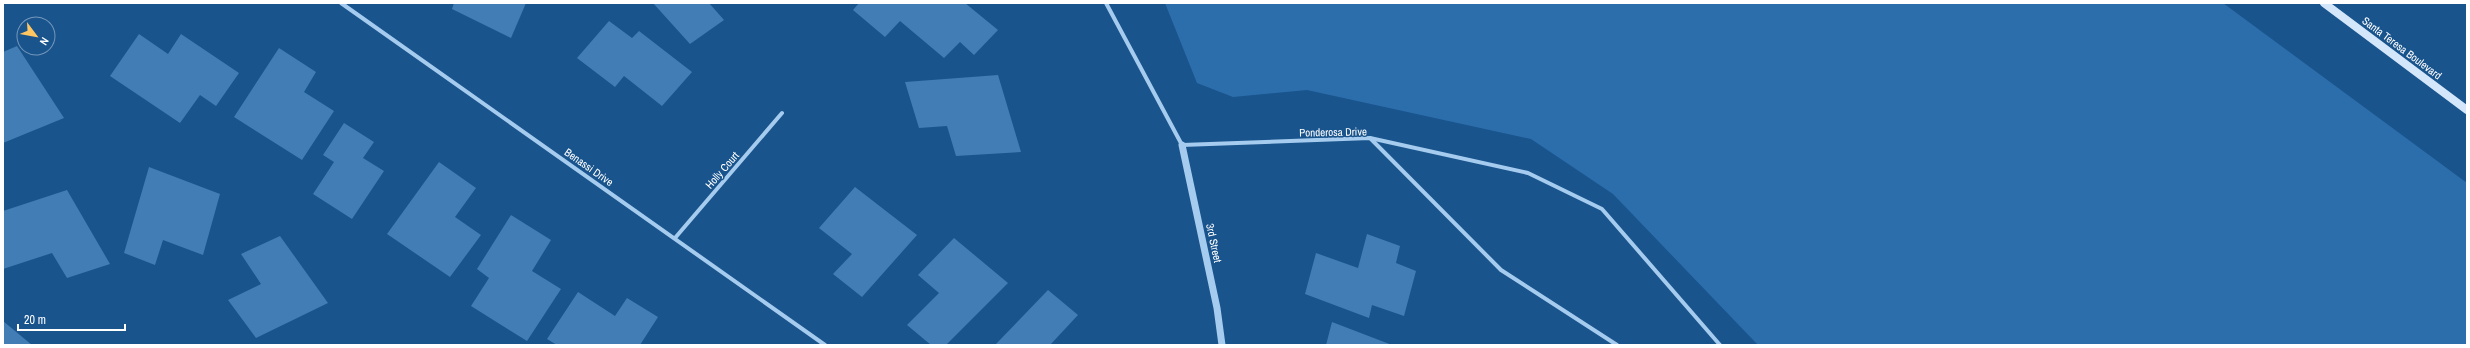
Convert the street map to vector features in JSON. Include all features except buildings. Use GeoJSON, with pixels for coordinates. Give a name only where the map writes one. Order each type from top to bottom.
{"type":"FeatureCollection","features":[{"type":"Feature","properties":{"kind":"main road","name":"Santa Teresa Boulevard"},"geometry":{"type":"LineString","coordinates":[[2324,3],[2467,110]]}},
{"type":"Feature","properties":{"kind":"street","name":"Benassi Drive"},"geometry":{"type":"LineString","coordinates":[[341,3],[825,345]]}},
{"type":"Feature","properties":{"kind":"street"},"geometry":{"type":"LineString","coordinates":[[1106,3],[1182,145]]}},
{"type":"Feature","properties":{"kind":"street","name":"Holly Court"},"geometry":{"type":"LineString","coordinates":[[675,238],[782,113]]}},
{"type":"Feature","properties":{"kind":"street"},"geometry":{"type":"LineString","coordinates":[[1370,138],[1528,173],[1602,209],[1720,345]]}},
{"type":"Feature","properties":{"kind":"street","name":"Ponderosa Drive"},"geometry":{"type":"LineString","coordinates":[[1182,145],[1370,138],[1501,270],[1617,345]]}},
{"type":"Feature","properties":{"kind":"street","name":"3rd Street"},"geometry":{"type":"LineString","coordinates":[[1182,145],[1217,308],[1222,345]]}},
{"type":"Feature","properties":{"kind":"shaded area"},"geometry":{"type":"Polygon","coordinates":[[[1165,3],[2223,3],[2467,183],[2467,345],[1758,345],[1613,194],[1531,139],[1307,90],[1233,97],[1197,83],[1165,3]]]}}]}
